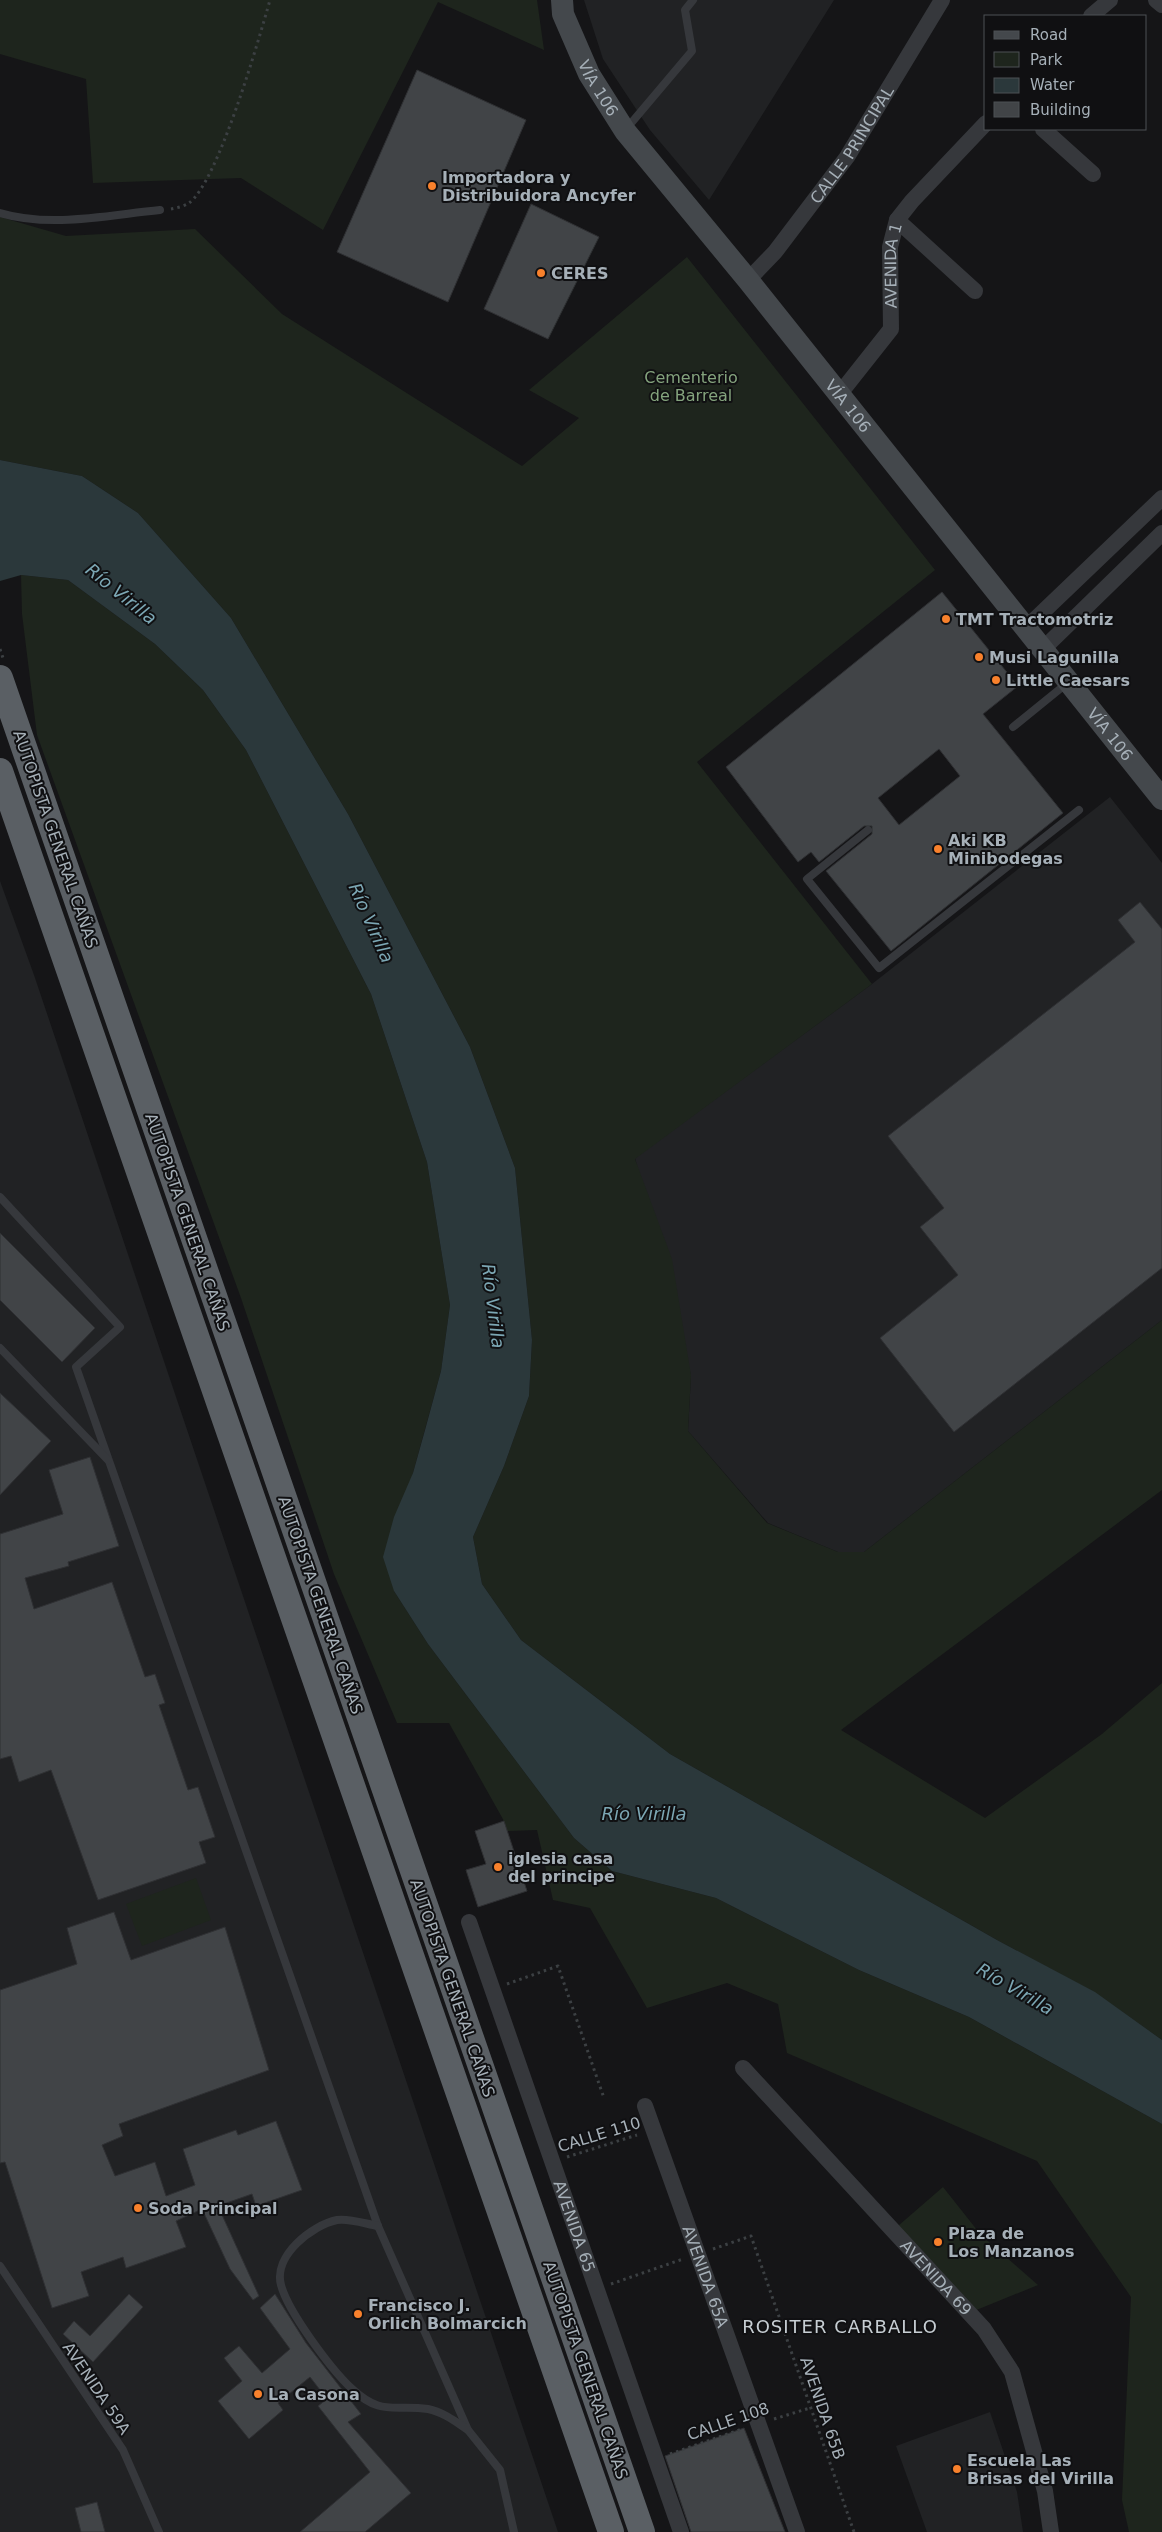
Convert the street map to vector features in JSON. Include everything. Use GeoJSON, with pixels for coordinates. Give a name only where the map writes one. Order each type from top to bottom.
{"type":"FeatureCollection","features":[{"type":"Feature","properties":{"kind":"highway","name":"AUTOPISTA GENERAL CAÑAS"},"geometry":{"type":"LineString","coordinates":[[0,678],[642,2532]]}},
{"type":"Feature","properties":{"kind":"highway","name":"AUTOPISTA GENERAL CAÑAS"},"geometry":{"type":"LineString","coordinates":[[2,778],[612,2532]]}},
{"type":"Feature","properties":{"kind":"main road","name":"VÍA 106"},"geometry":{"type":"LineString","coordinates":[[562,0],[563,14],[589,74],[624,131],[748,280],[838,396],[1162,798]]}},
{"type":"Feature","properties":{"kind":"street","name":"CALLE PRINCIPAL"},"geometry":{"type":"LineString","coordinates":[[748,280],[775,252],[847,157],[942,0]]}},
{"type":"Feature","properties":{"kind":"street"},"geometry":{"type":"LineString","coordinates":[[1092,15],[1110,0]]}},
{"type":"Feature","properties":{"kind":"street"},"geometry":{"type":"LineString","coordinates":[[1156,0],[1162,5]]}},
{"type":"Feature","properties":{"kind":"street","name":"AVENIDA 1"},"geometry":{"type":"LineString","coordinates":[[838,396],[891,329],[890,246],[898,220],[912,201],[984,125]]}},
{"type":"Feature","properties":{"kind":"street"},"geometry":{"type":"LineString","coordinates":[[1044,130],[1093,174]]}},
{"type":"Feature","properties":{"kind":"street"},"geometry":{"type":"LineString","coordinates":[[898,220],[975,292]]}},
{"type":"Feature","properties":{"kind":"street"},"geometry":{"type":"LineString","coordinates":[[1026,628],[1162,498]]}},
{"type":"Feature","properties":{"kind":"street"},"geometry":{"type":"LineString","coordinates":[[1042,649],[1162,533]]}},
{"type":"Feature","properties":{"kind":"street","name":"AVENIDA 65"},"geometry":{"type":"LineString","coordinates":[[469,1922],[681,2532]]}},
{"type":"Feature","properties":{"kind":"street","name":"AVENIDA 69"},"geometry":{"type":"LineString","coordinates":[[743,2068],[984,2329],[1012,2372],[1044,2491],[1051,2532]]}},
{"type":"Feature","properties":{"kind":"street","name":"AVENIDA 65A"},"geometry":{"type":"LineString","coordinates":[[646,2106],[797,2532]]}},
{"type":"Feature","properties":{"kind":"lane"},"geometry":{"type":"LineString","coordinates":[[624,131],[692,51],[685,10],[693,0]]}},
{"type":"Feature","properties":{"kind":"lane"},"geometry":{"type":"LineString","coordinates":[[0,213],[19,219],[62,220],[160,210]]}},
{"type":"Feature","properties":{"kind":"lane"},"geometry":{"type":"LineString","coordinates":[[1013,727],[1068,682]]}},
{"type":"Feature","properties":{"kind":"lane"},"geometry":{"type":"LineString","coordinates":[[868,830],[807,879],[880,968],[1079,810]]}},
{"type":"Feature","properties":{"kind":"lane"},"geometry":{"type":"LineString","coordinates":[[0,1197],[120,1327],[76,1367],[112,1463],[378,2226],[468,2430],[500,2470],[514,2532]]}},
{"type":"Feature","properties":{"kind":"lane"},"geometry":{"type":"LineString","coordinates":[[0,1348],[112,1463]]}},
{"type":"Feature","properties":{"kind":"lane"},"geometry":{"type":"LineString","coordinates":[[378,2226],[339,2219],[318,2225],[298,2241],[282,2264],[280,2284],[289,2304],[318,2347],[350,2387],[366,2400],[383,2408],[429,2409],[449,2417],[468,2430]]}},
{"type":"Feature","properties":{"kind":"lane","name":"AVENIDA 59A"},"geometry":{"type":"LineString","coordinates":[[0,2266],[123,2450],[159,2532]]}},
{"type":"Feature","properties":{"kind":"path"},"geometry":{"type":"LineString","coordinates":[[160,210],[189,203],[211,174],[254,53],[270,0]]}},
{"type":"Feature","properties":{"kind":"path"},"geometry":{"type":"LineString","coordinates":[[492,1989],[558,1966],[604,2098]]}},
{"type":"Feature","properties":{"kind":"path","name":"CALLE 110"},"geometry":{"type":"LineString","coordinates":[[552,2161],[654,2130]]}},
{"type":"Feature","properties":{"kind":"path","name":"AVENIDA 65B"},"geometry":{"type":"LineString","coordinates":[[698,2254],[751,2236],[854,2532]]}},
{"type":"Feature","properties":{"kind":"path"},"geometry":{"type":"LineString","coordinates":[[596,2290],[698,2254]]}},
{"type":"Feature","properties":{"kind":"path","name":"CALLE 108"},"geometry":{"type":"LineString","coordinates":[[656,2460],[810,2408]]}},
{"type":"Feature","properties":{"kind":"shaded area"},"geometry":{"type":"Polygon","coordinates":[[[584,0],[834,0],[709,200],[650,130],[603,59],[584,0]]]}},
{"type":"Feature","properties":{"kind":"shaded area"},"geometry":{"type":"Polygon","coordinates":[[[1110,797],[1162,863],[1162,1320],[864,1552],[838,1552],[768,1523],[688,1431],[691,1375],[635,1158],[872,984],[1110,797]]]}},
{"type":"Feature","properties":{"kind":"shaded area"},"geometry":{"type":"Polygon","coordinates":[[[0,881],[34,975],[558,2532],[0,2532],[0,881]]]}},
{"type":"Feature","properties":{"kind":"shaded area","name":"Escuela Las Brisas del Virilla"},"geometry":{"type":"Polygon","coordinates":[[[990,2412],[1017,2492],[1023,2532],[927,2532],[896,2446],[990,2412]]]}},
{"type":"Feature","properties":{"kind":"green space"},"geometry":{"type":"Polygon","coordinates":[[[0,0],[537,0],[544,50],[438,2],[323,230],[241,178],[93,183],[86,79],[0,54],[0,0]]]}},
{"type":"Feature","properties":{"kind":"green space","name":"Cementerio de Barreal"},"geometry":{"type":"Polygon","coordinates":[[[0,217],[66,236],[195,229],[282,314],[522,466],[579,418],[529,390],[687,257],[935,570],[697,762],[872,984],[635,1159],[672,1259],[691,1375],[688,1431],[767,1523],[838,1552],[864,1552],[1162,1320],[1162,1490],[841,1730],[985,1818],[1102,1734],[1162,1683],[1162,2040],[1094,1992],[997,1940],[670,1754],[521,1640],[482,1584],[473,1537],[504,1466],[529,1396],[532,1340],[515,1168],[470,1047],[348,814],[231,618],[138,513],[82,476],[0,460],[0,217]]]}},
{"type":"Feature","properties":{"kind":"green space"},"geometry":{"type":"Polygon","coordinates":[[[21,575],[68,580],[155,644],[203,690],[246,750],[371,994],[427,1162],[450,1305],[441,1371],[413,1473],[394,1591],[428,1644],[574,1838],[612,1871],[716,1898],[859,1970],[969,2017],[1162,2124],[1162,2532],[1129,2532],[1122,2500],[1131,2297],[1037,2161],[787,2053],[778,2004],[727,1983],[647,2008],[590,1908],[553,1900],[537,1830],[507,1831],[504,1821],[449,1723],[397,1723],[334,1574],[241,1298],[37,735],[22,614],[21,575]]]}},
{"type":"Feature","properties":{"kind":"green space"},"geometry":{"type":"Polygon","coordinates":[[[196,1878],[211,1920],[142,1946],[126,1904],[196,1878]]]}},
{"type":"Feature","properties":{"kind":"green space"},"geometry":{"type":"Polygon","coordinates":[[[943,2187],[981,2235],[1038,2285],[974,2311],[898,2226],[943,2187]]]}},
{"type":"Feature","properties":{"kind":"water","name":"Río Virilla"},"geometry":{"type":"Polygon","coordinates":[[[0,460],[82,476],[138,513],[231,618],[348,814],[470,1047],[515,1168],[532,1340],[529,1396],[504,1466],[473,1537],[482,1584],[521,1640],[670,1754],[997,1940],[1095,1992],[1162,2040],[1162,2124],[969,2017],[859,1970],[716,1898],[612,1871],[574,1838],[428,1644],[394,1591],[383,1557],[394,1517],[413,1473],[441,1371],[450,1305],[427,1162],[371,994],[246,750],[203,690],[155,644],[68,580],[21,575],[0,581],[0,460]]]}},
{"type":"Feature","properties":{"kind":"building","name":"Importadora y Distribuidora Ancyfer"},"geometry":{"type":"Polygon","coordinates":[[[417,70],[526,120],[448,302],[337,252],[417,70]]]}},
{"type":"Feature","properties":{"kind":"building","name":"CERES"},"geometry":{"type":"Polygon","coordinates":[[[531,204],[599,237],[548,339],[484,309],[531,204]]]}},
{"type":"Feature","properties":{"kind":"building"},"geometry":{"type":"Polygon","coordinates":[[[942,592],[1018,686],[983,714],[1063,813],[891,951],[826,871],[872,834],[872,826],[864,826],[819,862],[811,852],[798,862],[726,767],[942,592]],[[939,749],[878,798],[899,825],[960,776],[939,749]]]}},
{"type":"Feature","properties":{"kind":"building"},"geometry":{"type":"Polygon","coordinates":[[[1140,902],[1162,929],[1162,1268],[954,1432],[880,1338],[958,1275],[920,1227],[944,1208],[888,1136],[1135,942],[1118,920],[1140,902]]]}},
{"type":"Feature","properties":{"kind":"building"},"geometry":{"type":"Polygon","coordinates":[[[0,1233],[95,1328],[62,1362],[0,1300],[0,1233]]]}},
{"type":"Feature","properties":{"kind":"building"},"geometry":{"type":"Polygon","coordinates":[[[0,1393],[51,1441],[0,1495],[0,1393]]]}},
{"type":"Feature","properties":{"kind":"building"},"geometry":{"type":"Polygon","coordinates":[[[90,1457],[119,1546],[68,1562],[69,1566],[25,1578],[34,1609],[112,1582],[145,1677],[155,1674],[165,1703],[159,1705],[188,1790],[198,1787],[215,1837],[199,1842],[206,1863],[98,1900],[51,1770],[19,1782],[11,1756],[0,1759],[0,1534],[63,1514],[49,1470],[90,1457]]]}},
{"type":"Feature","properties":{"kind":"building","name":"iglesia casa del principe"},"geometry":{"type":"Polygon","coordinates":[[[504,1821],[527,1891],[478,1907],[466,1870],[486,1864],[475,1831],[504,1821]]]}},
{"type":"Feature","properties":{"kind":"building"},"geometry":{"type":"Polygon","coordinates":[[[114,1912],[131,1960],[225,1927],[269,2070],[119,2124],[123,2136],[102,2145],[115,2176],[155,2162],[166,2196],[195,2185],[183,2149],[236,2130],[238,2135],[276,2121],[302,2190],[256,2206],[252,2194],[218,2206],[259,2296],[253,2300],[230,2269],[202,2209],[176,2221],[186,2247],[126,2268],[123,2257],[81,2272],[89,2296],[52,2308],[5,2162],[0,2163],[0,1990],[77,1964],[67,1928],[114,1912]]]}},
{"type":"Feature","properties":{"kind":"building"},"geometry":{"type":"Polygon","coordinates":[[[129,2294],[143,2307],[93,2362],[63,2334],[74,2321],[90,2336],[129,2294]]]}},
{"type":"Feature","properties":{"kind":"building"},"geometry":{"type":"Polygon","coordinates":[[[275,2294],[306,2343],[361,2414],[348,2422],[411,2493],[365,2532],[300,2532],[370,2472],[318,2406],[327,2399],[310,2377],[278,2403],[283,2410],[249,2439],[218,2401],[242,2381],[224,2358],[239,2346],[262,2373],[290,2349],[260,2308],[275,2294]]]}},
{"type":"Feature","properties":{"kind":"building"},"geometry":{"type":"Polygon","coordinates":[[[744,2428],[785,2532],[691,2532],[665,2456],[744,2428]]]}},
{"type":"Feature","properties":{"kind":"building"},"geometry":{"type":"Polygon","coordinates":[[[97,2502],[105,2532],[81,2532],[75,2508],[97,2502]]]}},
{"type":"Feature","properties":{"kind":"place","name":"Importadora y Distribuidora Ancyfer"},"geometry":{"type":"Point","coordinates":[432,186]}},
{"type":"Feature","properties":{"kind":"place","name":"CERES"},"geometry":{"type":"Point","coordinates":[541,273]}},
{"type":"Feature","properties":{"kind":"place","name":"TMT Tractomotriz"},"geometry":{"type":"Point","coordinates":[946,619]}},
{"type":"Feature","properties":{"kind":"place","name":"Musi Lagunilla"},"geometry":{"type":"Point","coordinates":[979,657]}},
{"type":"Feature","properties":{"kind":"place","name":"Little Caesars"},"geometry":{"type":"Point","coordinates":[996,680]}},
{"type":"Feature","properties":{"kind":"place","name":"Aki KB Minibodegas"},"geometry":{"type":"Point","coordinates":[938,849]}},
{"type":"Feature","properties":{"kind":"place","name":"iglesia casa del principe"},"geometry":{"type":"Point","coordinates":[498,1867]}},
{"type":"Feature","properties":{"kind":"place","name":"Soda Principal"},"geometry":{"type":"Point","coordinates":[138,2208]}},
{"type":"Feature","properties":{"kind":"place","name":"Plaza de Los Manzanos"},"geometry":{"type":"Point","coordinates":[938,2242]}},
{"type":"Feature","properties":{"kind":"place","name":"Francisco J. Orlich Bolmarcich"},"geometry":{"type":"Point","coordinates":[358,2314]}},
{"type":"Feature","properties":{"kind":"place","name":"La Casona"},"geometry":{"type":"Point","coordinates":[258,2394]}},
{"type":"Feature","properties":{"kind":"place","name":"Escuela Las Brisas del Virilla"},"geometry":{"type":"Point","coordinates":[957,2469]}},
{"type":"Feature","properties":{"kind":"district","name":"ROSITER CARBALLO"},"geometry":{"type":"Point","coordinates":[840,2327]}}]}
